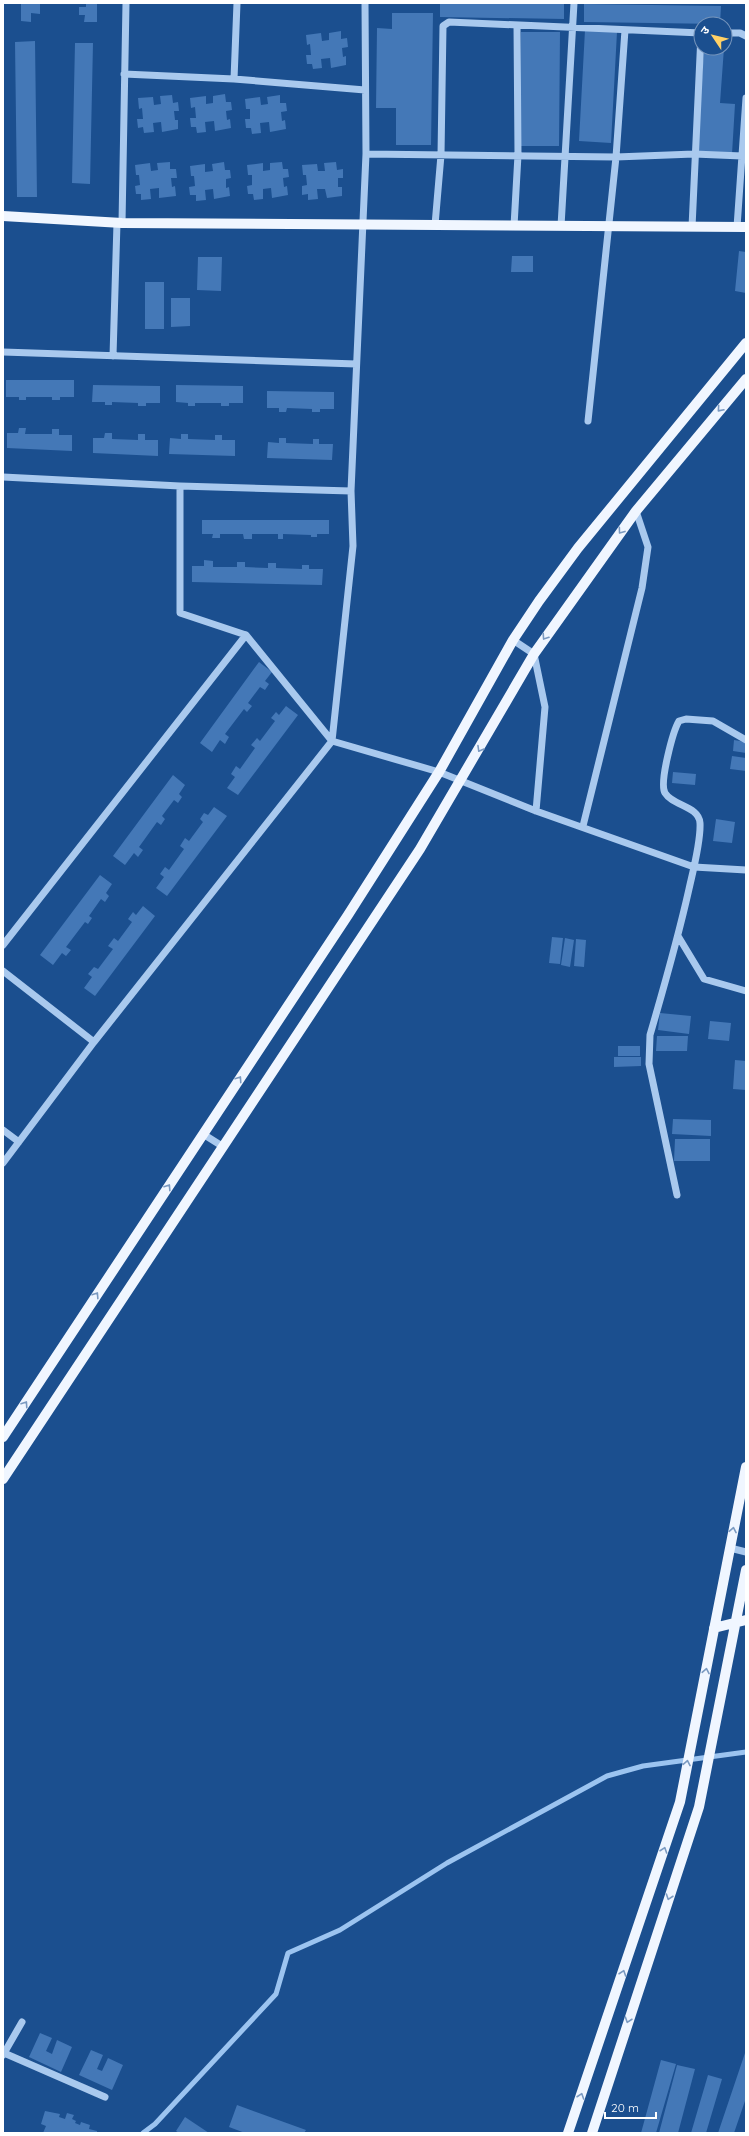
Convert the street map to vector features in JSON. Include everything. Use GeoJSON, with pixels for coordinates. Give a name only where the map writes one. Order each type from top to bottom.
{"type":"FeatureCollection","features":[{"type":"Feature","properties":{"kind":"main road"},"geometry":{"type":"LineString","coordinates":[[3,216],[119,223],[742,227]]}},
{"type":"Feature","properties":{"kind":"main road"},"geometry":{"type":"LineString","coordinates":[[3,1436],[203,1134],[439,772],[513,640],[578,548],[746,343]]}},
{"type":"Feature","properties":{"kind":"main road"},"geometry":{"type":"LineString","coordinates":[[3,1479],[222,1146],[420,850],[534,654],[636,511],[746,379]]}},
{"type":"Feature","properties":{"kind":"main road"},"geometry":{"type":"LineString","coordinates":[[568,2133],[680,1802],[746,1467]]}},
{"type":"Feature","properties":{"kind":"main road"},"geometry":{"type":"LineString","coordinates":[[592,2133],[699,1807],[746,1570]]}},
{"type":"Feature","properties":{"kind":"main road"},"geometry":{"type":"LineString","coordinates":[[714,1628],[746,1620]]}},
{"type":"Feature","properties":{"kind":"street"},"geometry":{"type":"LineString","coordinates":[[113,356],[126,3]]}},
{"type":"Feature","properties":{"kind":"street"},"geometry":{"type":"LineString","coordinates":[[234,79],[237,3]]}},
{"type":"Feature","properties":{"kind":"street"},"geometry":{"type":"LineString","coordinates":[[3,1163],[94,1042],[332,741],[353,546],[351,491],[366,154],[365,3]]}},
{"type":"Feature","properties":{"kind":"street"},"geometry":{"type":"LineString","coordinates":[[561,226],[574,3]]}},
{"type":"Feature","properties":{"kind":"street"},"geometry":{"type":"LineString","coordinates":[[436,225],[441,155],[443,26],[449,22],[573,26],[693,34]]}},
{"type":"Feature","properties":{"kind":"street"},"geometry":{"type":"LineString","coordinates":[[514,226],[518,155],[517,25]]}},
{"type":"Feature","properties":{"kind":"street"},"geometry":{"type":"LineString","coordinates":[[588,421],[616,157],[625,30]]}},
{"type":"Feature","properties":{"kind":"street"},"geometry":{"type":"LineString","coordinates":[[733,33],[740,33],[746,36]]}},
{"type":"Feature","properties":{"kind":"street"},"geometry":{"type":"LineString","coordinates":[[692,227],[694,154],[700,56]]}},
{"type":"Feature","properties":{"kind":"street"},"geometry":{"type":"LineString","coordinates":[[124,74],[234,79],[365,90]]}},
{"type":"Feature","properties":{"kind":"street"},"geometry":{"type":"LineString","coordinates":[[742,227],[742,156],[746,98]]}},
{"type":"Feature","properties":{"kind":"street"},"geometry":{"type":"LineString","coordinates":[[366,154],[616,157],[694,154],[742,156]]}},
{"type":"Feature","properties":{"kind":"street"},"geometry":{"type":"LineString","coordinates":[[3,352],[356,364]]}},
{"type":"Feature","properties":{"kind":"street"},"geometry":{"type":"LineString","coordinates":[[3,477],[180,486],[351,491]]}},
{"type":"Feature","properties":{"kind":"street"},"geometry":{"type":"LineString","coordinates":[[180,486],[180,612],[246,635],[332,741],[462,780],[536,810],[694,867],[746,870]]}},
{"type":"Feature","properties":{"kind":"street"},"geometry":{"type":"LineString","coordinates":[[583,826],[642,588],[648,547],[636,511]]}},
{"type":"Feature","properties":{"kind":"street"},"geometry":{"type":"LineString","coordinates":[[3,946],[246,635]]}},
{"type":"Feature","properties":{"kind":"street"},"geometry":{"type":"LineString","coordinates":[[513,640],[534,654],[545,707],[536,810]]}},
{"type":"Feature","properties":{"kind":"street"},"geometry":{"type":"LineString","coordinates":[[677,1195],[649,1064],[648,1051],[650,1035],[678,936],[694,867],[700,824],[699,816],[690,809],[669,799],[664,792],[663,782],[674,729],[679,721],[686,719],[713,721],[746,740]]}},
{"type":"Feature","properties":{"kind":"street"},"geometry":{"type":"LineString","coordinates":[[678,936],[704,979],[746,991]]}},
{"type":"Feature","properties":{"kind":"street"},"geometry":{"type":"LineString","coordinates":[[3,971],[94,1042]]}},
{"type":"Feature","properties":{"kind":"street"},"geometry":{"type":"LineString","coordinates":[[3,1130],[19,1142]]}},
{"type":"Feature","properties":{"kind":"street"},"geometry":{"type":"LineString","coordinates":[[203,1134],[222,1146]]}},
{"type":"Feature","properties":{"kind":"street"},"geometry":{"type":"LineString","coordinates":[[730,1548],[746,1552]]}},
{"type":"Feature","properties":{"kind":"street"},"geometry":{"type":"LineString","coordinates":[[22,2022],[3,2054],[105,2098]]}},
{"type":"Feature","properties":{"kind":"building"},"geometry":{"type":"Polygon","coordinates":[[[21,3],[40,3],[40,14],[31,13],[31,22],[21,21],[21,3]]]}},
{"type":"Feature","properties":{"kind":"building"},"geometry":{"type":"Polygon","coordinates":[[[86,3],[97,3],[97,22],[84,22],[85,15],[79,15],[79,7],[86,7],[86,3]]]}},
{"type":"Feature","properties":{"kind":"building"},"geometry":{"type":"Polygon","coordinates":[[[440,3],[564,3],[564,19],[440,17],[440,3]]]}},
{"type":"Feature","properties":{"kind":"building"},"geometry":{"type":"Polygon","coordinates":[[[584,4],[721,6],[720,16],[693,16],[693,24],[584,22],[584,4]]]}},
{"type":"Feature","properties":{"kind":"building"},"geometry":{"type":"Polygon","coordinates":[[[392,13],[433,13],[431,145],[396,145],[396,108],[376,108],[377,28],[392,29],[392,13]]]}},
{"type":"Feature","properties":{"kind":"building"},"geometry":{"type":"Polygon","coordinates":[[[585,30],[617,32],[611,143],[579,141],[585,30]]]}},
{"type":"Feature","properties":{"kind":"building"},"geometry":{"type":"Polygon","coordinates":[[[341,31],[341,39],[347,38],[348,47],[342,48],[343,57],[346,56],[346,65],[331,68],[330,58],[321,59],[322,68],[313,69],[312,64],[307,64],[306,55],[311,55],[310,44],[307,45],[306,35],[321,33],[322,41],[329,40],[329,33],[341,31]]]}},
{"type":"Feature","properties":{"kind":"building"},"geometry":{"type":"Polygon","coordinates":[[[521,32],[560,32],[559,146],[520,146],[521,32]]]}},
{"type":"Feature","properties":{"kind":"building"},"geometry":{"type":"Polygon","coordinates":[[[35,41],[37,197],[17,197],[15,42],[35,41]]]}},
{"type":"Feature","properties":{"kind":"building"},"geometry":{"type":"Polygon","coordinates":[[[75,43],[93,43],[90,184],[72,183],[75,43]]]}},
{"type":"Feature","properties":{"kind":"building"},"geometry":{"type":"Polygon","coordinates":[[[703,56],[723,56],[720,103],[735,104],[732,154],[697,151],[703,56]]]}},
{"type":"Feature","properties":{"kind":"building"},"geometry":{"type":"Polygon","coordinates":[[[225,94],[226,102],[231,102],[232,110],[226,111],[227,120],[230,119],[231,128],[215,131],[214,121],[205,122],[206,132],[197,133],[196,127],[191,127],[190,118],[196,118],[195,107],[191,108],[190,98],[206,96],[206,104],[213,103],[213,96],[225,94]]]}},
{"type":"Feature","properties":{"kind":"building"},"geometry":{"type":"Polygon","coordinates":[[[172,95],[173,103],[178,102],[179,111],[174,111],[175,120],[178,120],[178,129],[162,132],[161,122],[153,123],[154,132],[144,133],[143,127],[138,128],[137,119],[143,119],[142,108],[139,109],[138,98],[153,97],[154,105],[161,104],[160,96],[172,95]]]}},
{"type":"Feature","properties":{"kind":"building"},"geometry":{"type":"Polygon","coordinates":[[[280,95],[280,103],[286,103],[287,111],[281,112],[282,121],[285,120],[286,129],[270,132],[269,122],[260,123],[261,133],[252,134],[251,128],[246,128],[245,119],[250,119],[250,109],[246,109],[245,99],[260,97],[261,105],[268,104],[267,97],[280,95]]]}},
{"type":"Feature","properties":{"kind":"building"},"geometry":{"type":"Polygon","coordinates":[[[170,162],[170,169],[176,169],[177,178],[171,178],[172,187],[175,186],[176,196],[159,198],[159,188],[150,189],[151,199],[141,200],[141,194],[136,194],[135,186],[140,185],[139,175],[136,175],[135,165],[150,163],[151,171],[158,170],[157,163],[170,162]]]}},
{"type":"Feature","properties":{"kind":"building"},"geometry":{"type":"Polygon","coordinates":[[[224,162],[225,170],[230,170],[231,178],[226,179],[226,188],[229,187],[230,196],[214,199],[213,189],[205,190],[206,200],[196,201],[196,195],[190,195],[189,187],[195,186],[194,176],[191,176],[190,166],[205,164],[205,172],[213,171],[212,164],[224,162]]]}},
{"type":"Feature","properties":{"kind":"building"},"geometry":{"type":"Polygon","coordinates":[[[282,162],[283,169],[288,169],[289,177],[283,178],[284,187],[287,186],[288,195],[272,198],[271,188],[263,189],[263,199],[254,200],[253,194],[248,194],[247,186],[252,185],[252,175],[248,175],[247,165],[263,163],[263,171],[270,170],[270,163],[282,162]]]}},
{"type":"Feature","properties":{"kind":"building"},"geometry":{"type":"Polygon","coordinates":[[[336,162],[337,170],[343,169],[343,178],[338,178],[338,187],[342,187],[342,196],[327,198],[325,189],[317,189],[318,199],[308,200],[308,194],[302,195],[302,186],[307,185],[306,175],[303,175],[302,165],[317,164],[318,171],[325,171],[324,163],[336,162]]]}},
{"type":"Feature","properties":{"kind":"building"},"geometry":{"type":"Polygon","coordinates":[[[739,251],[746,252],[746,293],[735,291],[739,251]]]}},
{"type":"Feature","properties":{"kind":"building"},"geometry":{"type":"Polygon","coordinates":[[[512,256],[533,256],[533,272],[511,272],[512,256]]]}},
{"type":"Feature","properties":{"kind":"building"},"geometry":{"type":"Polygon","coordinates":[[[198,257],[222,257],[221,291],[197,290],[198,257]]]}},
{"type":"Feature","properties":{"kind":"building"},"geometry":{"type":"Polygon","coordinates":[[[145,282],[164,282],[164,329],[145,329],[145,282]]]}},
{"type":"Feature","properties":{"kind":"building"},"geometry":{"type":"Polygon","coordinates":[[[171,298],[190,298],[190,326],[171,327],[171,298]]]}},
{"type":"Feature","properties":{"kind":"building"},"geometry":{"type":"Polygon","coordinates":[[[6,380],[74,380],[74,397],[60,397],[60,400],[52,400],[52,397],[26,397],[26,400],[19,400],[19,397],[6,397],[6,380]]]}},
{"type":"Feature","properties":{"kind":"building"},"geometry":{"type":"Polygon","coordinates":[[[93,385],[160,386],[160,403],[146,403],[146,406],[138,406],[138,403],[112,402],[112,405],[105,405],[105,402],[92,402],[93,385]]]}},
{"type":"Feature","properties":{"kind":"building"},"geometry":{"type":"Polygon","coordinates":[[[176,385],[243,386],[243,403],[229,403],[229,406],[221,406],[221,403],[195,403],[195,406],[188,406],[188,403],[176,402],[176,385]]]}},
{"type":"Feature","properties":{"kind":"building"},"geometry":{"type":"Polygon","coordinates":[[[267,391],[334,392],[334,409],[320,409],[320,412],[312,412],[312,409],[287,408],[286,412],[279,412],[279,408],[267,408],[267,391]]]}},
{"type":"Feature","properties":{"kind":"building"},"geometry":{"type":"Polygon","coordinates":[[[19,428],[26,428],[25,434],[52,434],[52,429],[59,429],[59,435],[72,435],[72,451],[7,448],[7,433],[18,433],[19,428]]]}},
{"type":"Feature","properties":{"kind":"building"},"geometry":{"type":"Polygon","coordinates":[[[105,433],[112,433],[112,439],[138,440],[138,434],[145,434],[145,440],[158,440],[158,456],[93,453],[93,438],[104,438],[105,433]]]}},
{"type":"Feature","properties":{"kind":"building"},"geometry":{"type":"Polygon","coordinates":[[[181,434],[188,434],[188,439],[215,440],[215,435],[222,435],[222,440],[235,440],[235,456],[169,454],[170,438],[181,439],[181,434]]]}},
{"type":"Feature","properties":{"kind":"building"},"geometry":{"type":"Polygon","coordinates":[[[279,438],[286,438],[286,443],[313,444],[313,439],[319,439],[319,444],[333,444],[332,460],[267,458],[268,442],[279,443],[279,438]]]}},
{"type":"Feature","properties":{"kind":"building"},"geometry":{"type":"Polygon","coordinates":[[[202,520],[329,520],[329,534],[317,534],[317,537],[311,537],[311,535],[283,534],[283,539],[278,539],[278,534],[252,534],[252,539],[244,539],[243,534],[220,534],[220,538],[212,538],[213,534],[202,534],[202,520]]]}},
{"type":"Feature","properties":{"kind":"building"},"geometry":{"type":"Polygon","coordinates":[[[204,560],[213,561],[213,567],[237,567],[237,562],[245,562],[245,567],[268,568],[268,563],[276,563],[276,568],[302,569],[302,565],[309,565],[309,569],[323,569],[322,585],[192,582],[192,566],[204,566],[204,560]]]}},
{"type":"Feature","properties":{"kind":"building"},"geometry":{"type":"Polygon","coordinates":[[[259,662],[272,672],[265,681],[269,684],[265,690],[260,687],[248,703],[252,706],[247,712],[244,709],[225,734],[229,737],[225,744],[220,740],[212,752],[200,743],[259,662]]]}},
{"type":"Feature","properties":{"kind":"building"},"geometry":{"type":"Polygon","coordinates":[[[286,706],[298,715],[238,795],[227,788],[235,777],[231,774],[236,766],[240,769],[255,748],[251,745],[257,738],[260,741],[275,721],[271,718],[276,712],[279,715],[286,706]]]}},
{"type":"Feature","properties":{"kind":"building"},"geometry":{"type":"Polygon","coordinates":[[[734,740],[746,742],[746,753],[733,751],[734,740]]]}},
{"type":"Feature","properties":{"kind":"building"},"geometry":{"type":"Polygon","coordinates":[[[732,756],[746,758],[746,771],[730,769],[732,756]]]}},
{"type":"Feature","properties":{"kind":"building"},"geometry":{"type":"Polygon","coordinates":[[[673,772],[696,774],[695,785],[672,783],[673,772]]]}},
{"type":"Feature","properties":{"kind":"building"},"geometry":{"type":"Polygon","coordinates":[[[173,775],[185,785],[179,794],[182,797],[178,803],[174,800],[162,816],[165,819],[161,825],[157,822],[139,847],[143,850],[138,857],[134,853],[125,865],[113,856],[173,775]]]}},
{"type":"Feature","properties":{"kind":"building"},"geometry":{"type":"Polygon","coordinates":[[[214,807],[227,816],[167,896],[156,888],[164,877],[160,874],[165,867],[169,870],[184,849],[180,846],[185,838],[189,841],[203,822],[200,819],[204,813],[208,815],[214,807]]]}},
{"type":"Feature","properties":{"kind":"building"},"geometry":{"type":"Polygon","coordinates":[[[716,819],[735,822],[732,843],[713,841],[716,819]]]}},
{"type":"Feature","properties":{"kind":"building"},"geometry":{"type":"Polygon","coordinates":[[[100,875],[112,884],[106,893],[109,896],[105,902],[101,899],[89,916],[92,918],[88,924],[85,922],[66,947],[71,950],[66,956],[62,953],[53,965],[40,955],[100,875]]]}},
{"type":"Feature","properties":{"kind":"building"},"geometry":{"type":"Polygon","coordinates":[[[143,906],[155,916],[95,996],[84,988],[92,977],[88,974],[94,967],[98,969],[113,949],[108,946],[114,938],[118,941],[132,922],[128,919],[133,912],[136,915],[143,906]]]}},
{"type":"Feature","properties":{"kind":"building"},"geometry":{"type":"Polygon","coordinates":[[[552,937],[563,938],[560,964],[549,963],[552,937]]]}},
{"type":"Feature","properties":{"kind":"building"},"geometry":{"type":"Polygon","coordinates":[[[565,938],[574,940],[570,967],[561,965],[565,938]]]}},
{"type":"Feature","properties":{"kind":"building"},"geometry":{"type":"Polygon","coordinates":[[[576,939],[586,940],[584,967],[574,966],[576,939]]]}},
{"type":"Feature","properties":{"kind":"building"},"geometry":{"type":"Polygon","coordinates":[[[660,1013],[691,1016],[689,1034],[658,1030],[660,1013]]]}},
{"type":"Feature","properties":{"kind":"building"},"geometry":{"type":"Polygon","coordinates":[[[710,1021],[731,1023],[729,1041],[708,1039],[710,1021]]]}},
{"type":"Feature","properties":{"kind":"building"},"geometry":{"type":"Polygon","coordinates":[[[657,1036],[688,1036],[687,1051],[656,1051],[657,1036]]]}},
{"type":"Feature","properties":{"kind":"building"},"geometry":{"type":"Polygon","coordinates":[[[618,1046],[640,1046],[640,1056],[618,1056],[618,1046]]]}},
{"type":"Feature","properties":{"kind":"building"},"geometry":{"type":"Polygon","coordinates":[[[614,1057],[641,1057],[641,1066],[614,1067],[614,1057]]]}},
{"type":"Feature","properties":{"kind":"building"},"geometry":{"type":"Polygon","coordinates":[[[735,1060],[746,1061],[746,1090],[733,1089],[735,1060]]]}},
{"type":"Feature","properties":{"kind":"building"},"geometry":{"type":"Polygon","coordinates":[[[673,1119],[711,1120],[711,1136],[672,1134],[673,1119]]]}},
{"type":"Feature","properties":{"kind":"building"},"geometry":{"type":"Polygon","coordinates":[[[675,1139],[710,1139],[710,1161],[674,1161],[675,1139]]]}},
{"type":"Feature","properties":{"kind":"building"},"geometry":{"type":"Polygon","coordinates":[[[40,2033],[52,2038],[46,2051],[52,2054],[57,2040],[72,2047],[61,2072],[29,2057],[40,2033]]]}},
{"type":"Feature","properties":{"kind":"building"},"geometry":{"type":"Polygon","coordinates":[[[91,2050],[103,2055],[97,2069],[102,2071],[108,2058],[123,2065],[112,2090],[79,2075],[91,2050]]]}},
{"type":"Feature","properties":{"kind":"building"},"geometry":{"type":"Polygon","coordinates":[[[745,2053],[746,2098],[734,2133],[718,2133],[745,2053]]]}},
{"type":"Feature","properties":{"kind":"building"},"geometry":{"type":"Polygon","coordinates":[[[661,2060],[676,2064],[656,2133],[641,2133],[661,2060]]]}},
{"type":"Feature","properties":{"kind":"building"},"geometry":{"type":"Polygon","coordinates":[[[677,2065],[695,2069],[678,2133],[659,2133],[677,2065]]]}},
{"type":"Feature","properties":{"kind":"building"},"geometry":{"type":"Polygon","coordinates":[[[708,2075],[722,2079],[706,2133],[691,2133],[708,2075]]]}},
{"type":"Feature","properties":{"kind":"building"},"geometry":{"type":"Polygon","coordinates":[[[237,2105],[306,2130],[304,2133],[245,2133],[229,2127],[237,2105]]]}},
{"type":"Feature","properties":{"kind":"building"},"geometry":{"type":"Polygon","coordinates":[[[45,2111],[60,2114],[59,2117],[65,2119],[67,2113],[74,2115],[72,2119],[76,2121],[75,2123],[80,2125],[81,2122],[90,2125],[89,2129],[97,2131],[97,2133],[43,2133],[46,2126],[41,2124],[45,2111]]]}},
{"type":"Feature","properties":{"kind":"building"},"geometry":{"type":"Polygon","coordinates":[[[185,2117],[209,2133],[179,2133],[176,2131],[185,2117]]]}},
{"type":"Feature","properties":{"kind":"waterway"},"geometry":{"type":"LineString","coordinates":[[143,2133],[155,2124],[276,1994],[288,1953],[340,1930],[447,1863],[607,1776],[643,1766],[746,1752]]}}]}
